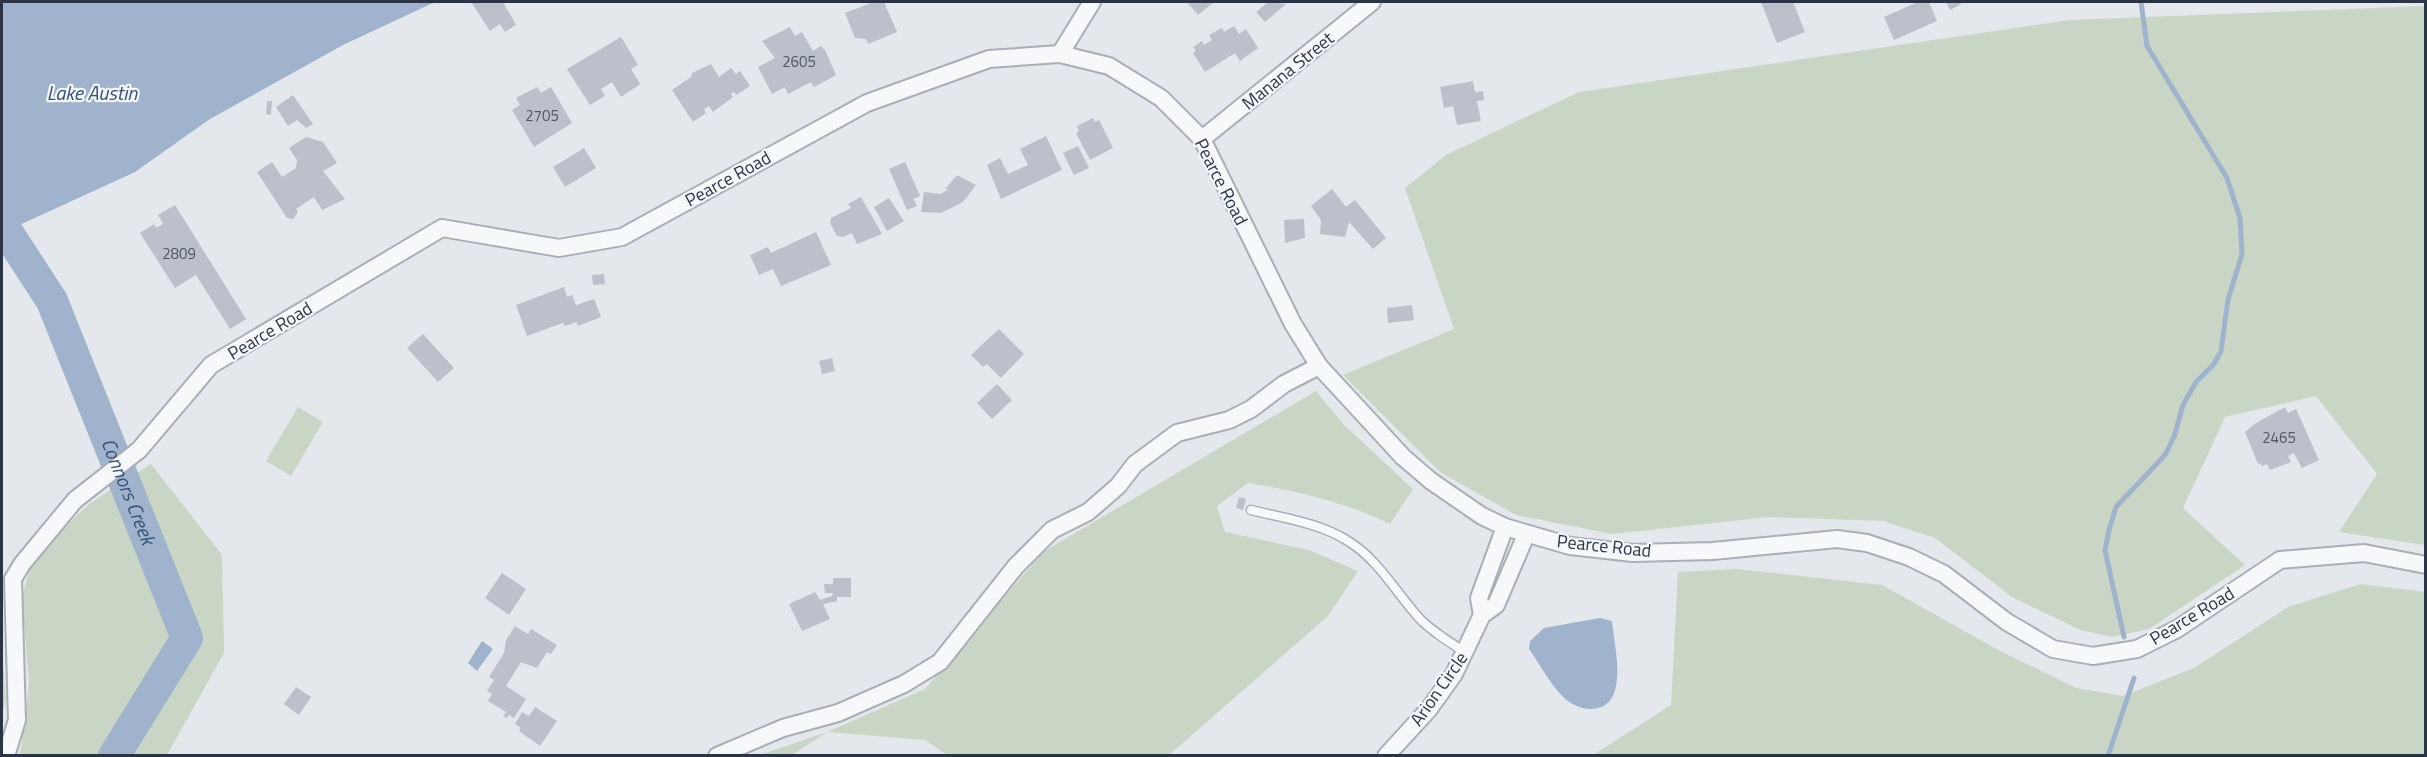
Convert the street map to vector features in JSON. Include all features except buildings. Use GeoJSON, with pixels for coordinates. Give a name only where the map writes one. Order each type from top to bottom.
{"type":"FeatureCollection","features":[{"type":"Feature","properties":{"kind":"street"},"geometry":{"type":"LineString","coordinates":[[1060,54],[1092,2]]}},
{"type":"Feature","properties":{"kind":"street","name":"Manana Street"},"geometry":{"type":"LineString","coordinates":[[1202,139],[1372,2]]}},
{"type":"Feature","properties":{"kind":"street","name":"Pearce Road"},"geometry":{"type":"LineString","coordinates":[[6,756],[17,720],[8,578],[75,500],[126,457],[139,450],[211,365],[442,228],[559,248],[622,237],[867,103],[989,59],[1060,54],[1109,66],[1161,98],[1202,139],[1293,324],[1319,366],[1403,456],[1431,481],[1473,510],[1505,527],[1570,546],[1633,553],[1713,551],[1837,539],[1867,543],[1909,557],[1944,574],[2007,622],[2053,649],[2092,656],[2137,649],[2177,629],[2280,560],[2364,553],[2426,565]]}},
{"type":"Feature","properties":{"kind":"street"},"geometry":{"type":"LineString","coordinates":[[717,756],[783,728],[838,713],[904,684],[940,662],[1016,566],[1052,530],[1088,512],[1111,493],[1135,464],[1177,433],[1229,420],[1251,410],[1284,384],[1319,366]]}},
{"type":"Feature","properties":{"kind":"street","name":"Arion Circle"},"geometry":{"type":"LineString","coordinates":[[1482,615],[1479,598],[1505,527]]}},
{"type":"Feature","properties":{"kind":"street","name":"Arion Circle"},"geometry":{"type":"LineString","coordinates":[[1386,756],[1429,709],[1465,652],[1482,615],[1496,604],[1526,534]]}},
{"type":"Feature","properties":{"kind":"lane"},"geometry":{"type":"LineString","coordinates":[[1251,510],[1331,532],[1349,541],[1378,566],[1420,619],[1440,636],[1465,652]]}},
{"type":"Feature","properties":{"kind":"lane"},"geometry":{"type":"LineString","coordinates":[[1485,580],[1503,588]]}},
{"type":"Feature","properties":{"kind":"green space"},"geometry":{"type":"Polygon","coordinates":[[[2425,6],[2425,545],[2339,532],[2377,474],[2316,396],[2225,417],[2183,508],[2245,565],[2149,629],[2113,637],[2080,630],[2012,597],[1935,538],[1883,521],[1769,517],[1612,534],[1516,515],[1440,472],[1343,375],[1454,329],[1405,188],[1446,155],[1579,92],[2070,20],[2425,6]]]}},
{"type":"Feature","properties":{"kind":"green space"},"geometry":{"type":"Polygon","coordinates":[[[1316,391],[1344,425],[1413,489],[1390,524],[1356,509],[1320,498],[1248,483],[1217,506],[1225,532],[1309,550],[1358,571],[1328,616],[1169,755],[947,755],[925,740],[827,732],[925,689],[1043,552],[1316,391]]]}},
{"type":"Feature","properties":{"kind":"green space"},"geometry":{"type":"Polygon","coordinates":[[[298,407],[323,422],[291,476],[266,461],[298,407]]]}},
{"type":"Feature","properties":{"kind":"green space"},"geometry":{"type":"Polygon","coordinates":[[[151,464],[222,555],[224,653],[167,755],[20,756],[29,684],[22,598],[32,559],[89,504],[151,464]]]}},
{"type":"Feature","properties":{"kind":"green space"},"geometry":{"type":"Polygon","coordinates":[[[1736,569],[1882,585],[2002,652],[2076,688],[2123,696],[2194,668],[2288,607],[2360,584],[2425,592],[2425,755],[1593,755],[1671,705],[1678,572],[1736,569]]]}},
{"type":"Feature","properties":{"kind":"green space"},"geometry":{"type":"Polygon","coordinates":[[[2,651],[6,699],[2,719],[2,651]]]}},
{"type":"Feature","properties":{"kind":"green space"},"geometry":{"type":"Polygon","coordinates":[[[827,732],[792,755],[757,756],[827,732]]]}},
{"type":"Feature","properties":{"kind":"water","name":"Lake Austin"},"geometry":{"type":"Polygon","coordinates":[[[2,2],[435,2],[343,45],[210,119],[135,172],[2,233],[2,2]]]}},
{"type":"Feature","properties":{"kind":"water"},"geometry":{"type":"Polygon","coordinates":[[[1600,618],[1612,621],[1617,657],[1617,684],[1614,695],[1608,703],[1598,708],[1586,709],[1571,703],[1558,691],[1529,649],[1530,641],[1544,628],[1600,618]]]}},
{"type":"Feature","properties":{"kind":"water"},"geometry":{"type":"Polygon","coordinates":[[[482,641],[493,649],[477,671],[468,663],[482,641]]]}},
{"type":"Feature","properties":{"kind":"waterway"},"geometry":{"type":"LineString","coordinates":[[2124,637],[2105,550],[2116,507],[2165,455],[2174,437],[2183,405],[2196,382],[2214,364],[2221,351],[2228,300],[2242,254],[2240,218],[2227,178],[2147,46],[2141,2]]}},
{"type":"Feature","properties":{"kind":"waterway","name":"Connors Creek"},"geometry":{"type":"LineString","coordinates":[[2,224],[52,301],[187,638],[114,756]]}},
{"type":"Feature","properties":{"kind":"waterway"},"geometry":{"type":"LineString","coordinates":[[2108,756],[2134,678]]}}]}
